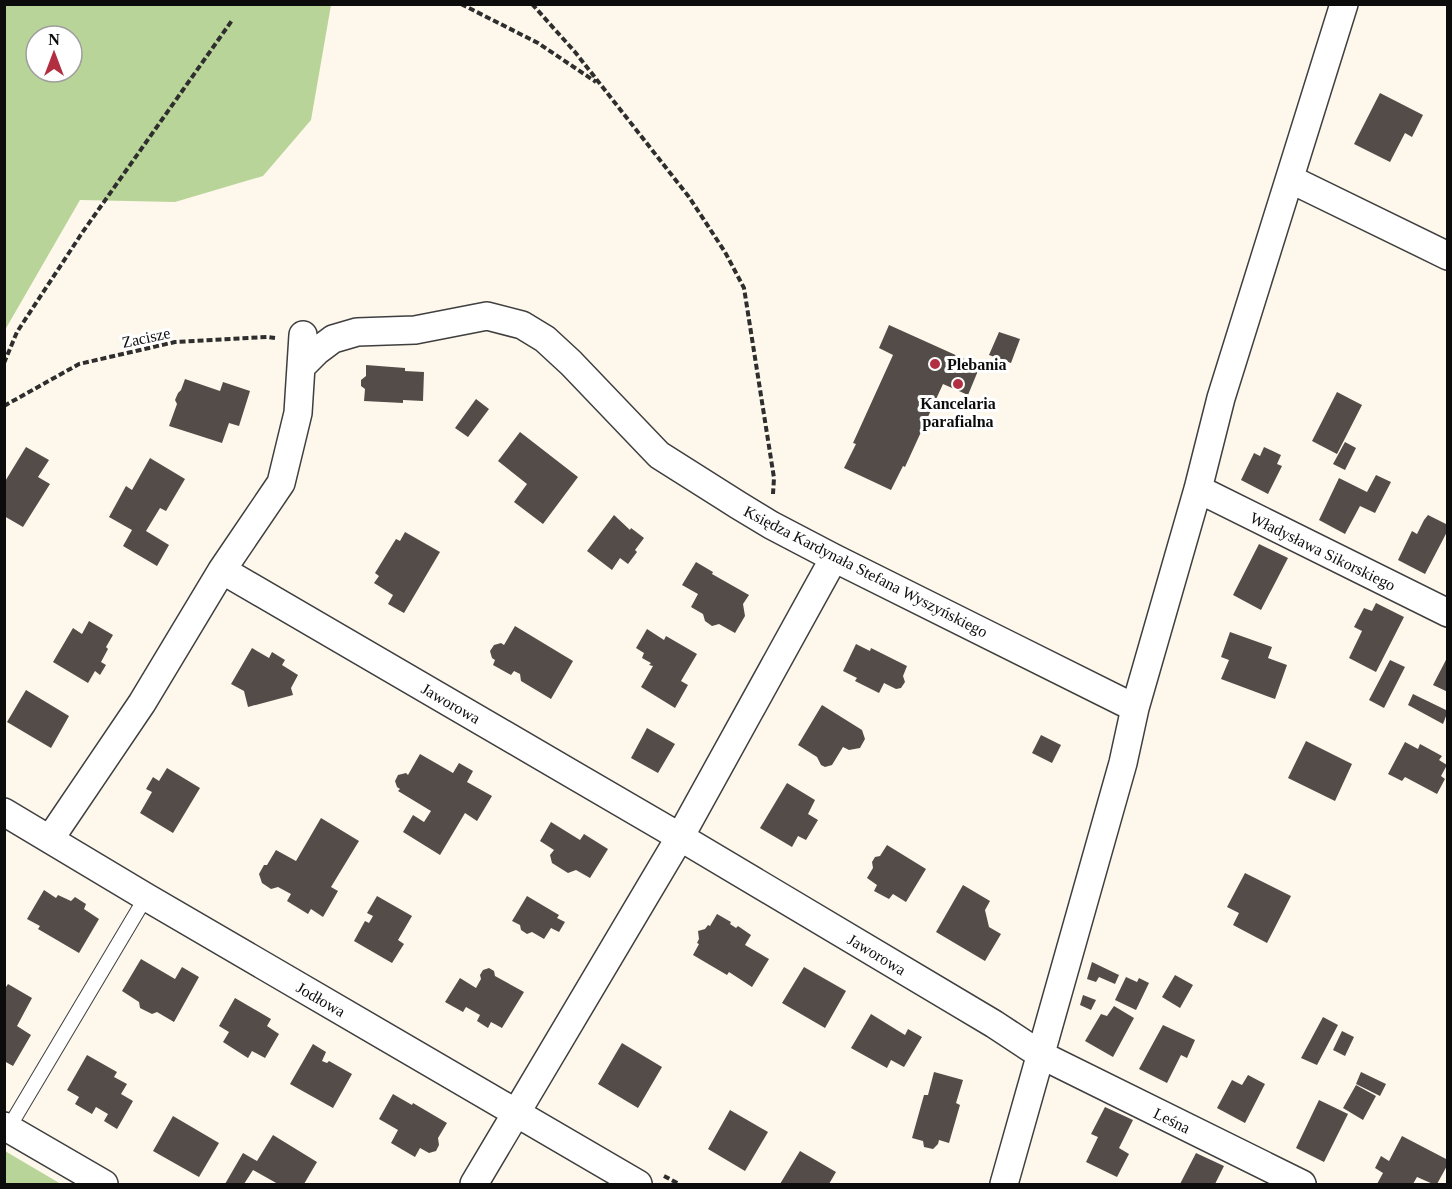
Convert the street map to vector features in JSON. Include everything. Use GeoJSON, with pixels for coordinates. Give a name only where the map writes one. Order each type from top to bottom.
{"type":"FeatureCollection","features":[{"type":"Feature","properties":{"kind":"street"},"geometry":{"type":"LineString","coordinates":[[1004,1185],[1123,763],[1135,708],[1198,489],[1221,398],[1344,4]]}},
{"type":"Feature","properties":{"kind":"street"},"geometry":{"type":"LineString","coordinates":[[1290,179],[1448,256]]}},
{"type":"Feature","properties":{"kind":"street","name":"Księdza Kardynała Stefana Wyszyńskiego"},"geometry":{"type":"LineString","coordinates":[[303,348],[317,351],[333,339],[357,332],[415,330],[487,316],[522,325],[545,339],[571,363],[659,455],[771,525],[1135,708]]}},
{"type":"Feature","properties":{"kind":"street"},"geometry":{"type":"LineString","coordinates":[[50,839],[142,703],[222,570],[281,483],[298,413],[303,348]]}},
{"type":"Feature","properties":{"kind":"street","name":"Władysława Sikorskiego"},"geometry":{"type":"LineString","coordinates":[[1198,489],[1448,613]]}},
{"type":"Feature","properties":{"kind":"street"},"geometry":{"type":"LineString","coordinates":[[474,1185],[680,837],[834,558]]}},
{"type":"Feature","properties":{"kind":"street","name":"Jaworowa"},"geometry":{"type":"LineString","coordinates":[[222,570],[680,837],[994,1024],[1041,1055]]}},
{"type":"Feature","properties":{"kind":"street","name":"Jodłowa"},"geometry":{"type":"LineString","coordinates":[[4,812],[638,1185]]}},
{"type":"Feature","properties":{"kind":"street","name":"Leśna"},"geometry":{"type":"LineString","coordinates":[[1041,1055],[1302,1185]]}},
{"type":"Feature","properties":{"kind":"street"},"geometry":{"type":"LineString","coordinates":[[6,1127],[104,1185]]}},
{"type":"Feature","properties":{"kind":"lane"},"geometry":{"type":"LineString","coordinates":[[6,1127],[146,897]]}},
{"type":"Feature","properties":{"kind":"path"},"geometry":{"type":"LineString","coordinates":[[461,4],[538,43],[601,85]]}},
{"type":"Feature","properties":{"kind":"path"},"geometry":{"type":"LineString","coordinates":[[532,4],[575,52],[689,196],[725,252],[744,288],[774,478],[771,525]]}},
{"type":"Feature","properties":{"kind":"path"},"geometry":{"type":"LineString","coordinates":[[4,363],[17,332],[82,233],[233,19]]}},
{"type":"Feature","properties":{"kind":"path","name":"Zacisze"},"geometry":{"type":"LineString","coordinates":[[4,406],[79,364],[176,342],[267,337],[303,348]]}},
{"type":"Feature","properties":{"kind":"green space"},"geometry":{"type":"Polygon","coordinates":[[[5,4],[331,5],[311,120],[263,176],[175,202],[80,200],[5,330],[5,4]]]}},
{"type":"Feature","properties":{"kind":"green space"},"geometry":{"type":"Polygon","coordinates":[[[5,1151],[61,1184],[5,1184],[5,1151]]]}},
{"type":"Feature","properties":{"kind":"building"},"geometry":{"type":"Polygon","coordinates":[[[1380,93],[1423,115],[1412,137],[1405,133],[1390,162],[1354,144],[1380,93]]]}},
{"type":"Feature","properties":{"kind":"building"},"geometry":{"type":"Polygon","coordinates":[[[889,325],[980,366],[968,395],[943,384],[905,467],[903,466],[891,490],[844,468],[893,355],[879,348],[889,325]]]}},
{"type":"Feature","properties":{"kind":"building"},"geometry":{"type":"Polygon","coordinates":[[[999,332],[1020,339],[1011,363],[989,355],[999,332]]]}},
{"type":"Feature","properties":{"kind":"building"},"geometry":{"type":"Polygon","coordinates":[[[366,365],[424,372],[423,401],[403,400],[403,403],[364,401],[365,389],[361,386],[361,380],[366,376],[366,365]]]}},
{"type":"Feature","properties":{"kind":"building"},"geometry":{"type":"Polygon","coordinates":[[[185,379],[220,391],[223,382],[250,391],[239,426],[229,423],[222,443],[169,426],[177,404],[175,400],[185,379]]]}},
{"type":"Feature","properties":{"kind":"building"},"geometry":{"type":"Polygon","coordinates":[[[1337,392],[1362,405],[1337,454],[1312,441],[1337,392]]]}},
{"type":"Feature","properties":{"kind":"building"},"geometry":{"type":"Polygon","coordinates":[[[476,399],[489,409],[468,437],[455,428],[476,399]]]}},
{"type":"Feature","properties":{"kind":"building"},"geometry":{"type":"Polygon","coordinates":[[[520,432],[578,477],[543,524],[514,502],[527,484],[498,461],[520,432]]]}},
{"type":"Feature","properties":{"kind":"building"},"geometry":{"type":"Polygon","coordinates":[[[1345,442],[1356,448],[1345,470],[1333,464],[1345,442]]]}},
{"type":"Feature","properties":{"kind":"building"},"geometry":{"type":"Polygon","coordinates":[[[26,447],[49,460],[38,477],[50,484],[23,527],[4,516],[4,483],[26,447]]]}},
{"type":"Feature","properties":{"kind":"building"},"geometry":{"type":"Polygon","coordinates":[[[1264,447],[1281,455],[1277,464],[1282,466],[1268,494],[1241,480],[1254,453],[1260,456],[1264,447]]]}},
{"type":"Feature","properties":{"kind":"building"},"geometry":{"type":"Polygon","coordinates":[[[150,458],[185,479],[166,511],[160,508],[146,531],[169,545],[157,566],[123,546],[132,530],[109,517],[126,486],[132,490],[150,458]]]}},
{"type":"Feature","properties":{"kind":"building"},"geometry":{"type":"Polygon","coordinates":[[[1376,475],[1391,482],[1375,513],[1360,506],[1345,534],[1319,520],[1339,478],[1367,492],[1376,475]]]}},
{"type":"Feature","properties":{"kind":"building"},"geometry":{"type":"Polygon","coordinates":[[[614,515],[630,530],[631,528],[644,538],[628,564],[620,558],[612,570],[587,551],[614,515]]]}},
{"type":"Feature","properties":{"kind":"building"},"geometry":{"type":"Polygon","coordinates":[[[1428,515],[1448,525],[1448,530],[1425,574],[1398,560],[1412,531],[1417,534],[1428,515]]]}},
{"type":"Feature","properties":{"kind":"building"},"geometry":{"type":"Polygon","coordinates":[[[405,532],[440,552],[404,613],[388,604],[393,595],[374,583],[379,576],[375,573],[396,539],[400,541],[405,532]]]}},
{"type":"Feature","properties":{"kind":"building"},"geometry":{"type":"Polygon","coordinates":[[[1259,544],[1288,558],[1261,610],[1233,595],[1259,544]]]}},
{"type":"Feature","properties":{"kind":"building"},"geometry":{"type":"Polygon","coordinates":[[[696,562],[749,595],[743,604],[745,616],[735,633],[719,624],[712,626],[705,621],[703,614],[691,607],[698,594],[682,585],[696,562]]]}},
{"type":"Feature","properties":{"kind":"building"},"geometry":{"type":"Polygon","coordinates":[[[1376,603],[1404,617],[1376,672],[1349,658],[1362,631],[1354,627],[1364,608],[1372,611],[1376,603]]]}},
{"type":"Feature","properties":{"kind":"building"},"geometry":{"type":"Polygon","coordinates":[[[89,621],[113,635],[101,662],[106,665],[100,675],[95,671],[88,683],[53,662],[73,628],[82,634],[89,621]]]}},
{"type":"Feature","properties":{"kind":"building"},"geometry":{"type":"Polygon","coordinates":[[[515,626],[573,661],[551,699],[521,681],[520,674],[514,671],[511,675],[493,665],[495,660],[490,651],[494,645],[501,643],[504,645],[515,626]]]}},
{"type":"Feature","properties":{"kind":"building"},"geometry":{"type":"Polygon","coordinates":[[[647,629],[664,640],[666,636],[697,654],[681,681],[688,685],[675,708],[641,687],[653,666],[642,658],[644,653],[636,648],[647,629]]]}},
{"type":"Feature","properties":{"kind":"building"},"geometry":{"type":"Polygon","coordinates":[[[1230,632],[1272,647],[1268,658],[1287,665],[1275,699],[1221,679],[1229,660],[1221,657],[1230,632]]]}},
{"type":"Feature","properties":{"kind":"building"},"geometry":{"type":"Polygon","coordinates":[[[856,644],[870,651],[871,648],[907,666],[903,676],[905,682],[901,688],[896,689],[884,683],[879,693],[855,681],[857,678],[843,671],[856,644]]]}},
{"type":"Feature","properties":{"kind":"building"},"geometry":{"type":"Polygon","coordinates":[[[252,648],[269,658],[272,652],[285,660],[282,665],[298,675],[291,688],[293,695],[248,707],[244,691],[231,684],[252,648]]]}},
{"type":"Feature","properties":{"kind":"building"},"geometry":{"type":"Polygon","coordinates":[[[1448,656],[1448,692],[1433,685],[1448,656]]]}},
{"type":"Feature","properties":{"kind":"building"},"geometry":{"type":"Polygon","coordinates":[[[1390,660],[1405,667],[1384,708],[1369,700],[1390,660]]]}},
{"type":"Feature","properties":{"kind":"building"},"geometry":{"type":"Polygon","coordinates":[[[26,690],[69,716],[51,748],[7,722],[26,690]]]}},
{"type":"Feature","properties":{"kind":"building"},"geometry":{"type":"Polygon","coordinates":[[[1413,694],[1448,711],[1443,724],[1408,705],[1413,694]]]}},
{"type":"Feature","properties":{"kind":"building"},"geometry":{"type":"Polygon","coordinates":[[[822,705],[862,730],[865,739],[860,748],[849,750],[843,747],[832,765],[825,767],[821,765],[817,757],[798,745],[822,705]]]}},
{"type":"Feature","properties":{"kind":"building"},"geometry":{"type":"Polygon","coordinates":[[[647,728],[675,744],[658,773],[631,758],[647,728]]]}},
{"type":"Feature","properties":{"kind":"building"},"geometry":{"type":"Polygon","coordinates":[[[1041,735],[1061,745],[1052,763],[1032,753],[1041,735]]]}},
{"type":"Feature","properties":{"kind":"building"},"geometry":{"type":"Polygon","coordinates":[[[1306,741],[1352,764],[1335,801],[1288,778],[1306,741]]]}},
{"type":"Feature","properties":{"kind":"building"},"geometry":{"type":"Polygon","coordinates":[[[1405,742],[1418,749],[1420,744],[1442,756],[1439,760],[1447,765],[1441,776],[1445,779],[1437,794],[1405,777],[1402,781],[1388,774],[1405,742]]]}},
{"type":"Feature","properties":{"kind":"building"},"geometry":{"type":"Polygon","coordinates":[[[420,754],[453,773],[459,763],[473,771],[467,782],[492,796],[477,821],[465,813],[440,855],[403,832],[413,815],[424,822],[431,811],[398,791],[400,789],[395,781],[398,775],[406,773],[408,775],[420,754]]]}},
{"type":"Feature","properties":{"kind":"building"},"geometry":{"type":"Polygon","coordinates":[[[167,768],[200,788],[173,833],[140,813],[152,792],[146,789],[153,777],[159,781],[167,768]]]}},
{"type":"Feature","properties":{"kind":"building"},"geometry":{"type":"Polygon","coordinates":[[[787,783],[815,800],[808,814],[818,820],[806,840],[798,836],[792,847],[760,828],[787,783]]]}},
{"type":"Feature","properties":{"kind":"building"},"geometry":{"type":"Polygon","coordinates":[[[321,818],[359,841],[331,887],[338,891],[323,917],[311,909],[308,914],[287,901],[291,894],[278,887],[271,889],[262,883],[259,874],[276,850],[296,861],[321,818]]]}},
{"type":"Feature","properties":{"kind":"building"},"geometry":{"type":"Polygon","coordinates":[[[551,822],[580,840],[584,834],[608,849],[590,878],[576,870],[568,873],[552,863],[550,855],[554,850],[540,841],[551,822]]]}},
{"type":"Feature","properties":{"kind":"building"},"geometry":{"type":"Polygon","coordinates":[[[887,845],[926,869],[906,902],[893,894],[889,899],[874,891],[877,885],[867,878],[873,868],[872,862],[875,857],[880,856],[887,845]]]}},
{"type":"Feature","properties":{"kind":"building"},"geometry":{"type":"Polygon","coordinates":[[[1245,873],[1291,896],[1267,943],[1233,925],[1239,913],[1227,907],[1245,873]]]}},
{"type":"Feature","properties":{"kind":"building"},"geometry":{"type":"Polygon","coordinates":[[[963,885],[990,901],[985,910],[989,927],[1001,934],[985,961],[936,932],[963,885]]]}},
{"type":"Feature","properties":{"kind":"building"},"geometry":{"type":"Polygon","coordinates":[[[44,890],[56,898],[58,895],[71,901],[75,897],[86,904],[84,909],[99,919],[79,953],[38,929],[40,926],[27,919],[44,890]]]}},
{"type":"Feature","properties":{"kind":"building"},"geometry":{"type":"Polygon","coordinates":[[[377,896],[412,916],[398,940],[404,944],[392,963],[354,941],[365,921],[369,923],[373,916],[367,913],[377,896]]]}},
{"type":"Feature","properties":{"kind":"building"},"geometry":{"type":"Polygon","coordinates":[[[527,896],[559,915],[557,918],[565,922],[559,932],[551,928],[544,939],[532,932],[527,934],[521,930],[520,925],[512,921],[527,896]]]}},
{"type":"Feature","properties":{"kind":"building"},"geometry":{"type":"Polygon","coordinates":[[[717,914],[731,922],[730,924],[736,928],[738,926],[751,935],[745,945],[769,959],[752,987],[729,972],[727,975],[693,955],[699,944],[697,943],[698,931],[710,926],[717,914]]]}},
{"type":"Feature","properties":{"kind":"building"},"geometry":{"type":"Polygon","coordinates":[[[141,959],[175,979],[182,967],[199,977],[174,1022],[157,1012],[152,1014],[140,1008],[139,1002],[122,991],[141,959]]]}},
{"type":"Feature","properties":{"kind":"building"},"geometry":{"type":"Polygon","coordinates":[[[1092,962],[1119,975],[1115,984],[1099,977],[1096,982],[1087,979],[1092,962]]]}},
{"type":"Feature","properties":{"kind":"building"},"geometry":{"type":"Polygon","coordinates":[[[804,967],[846,991],[825,1028],[782,1003],[804,967]]]}},
{"type":"Feature","properties":{"kind":"building"},"geometry":{"type":"Polygon","coordinates":[[[489,968],[494,971],[495,976],[524,992],[502,1028],[491,1022],[488,1028],[477,1021],[480,1015],[466,1007],[463,1012],[445,1002],[460,978],[476,988],[483,970],[489,968]]]}},
{"type":"Feature","properties":{"kind":"building"},"geometry":{"type":"Polygon","coordinates":[[[1175,975],[1193,985],[1180,1008],[1162,997],[1175,975]]]}},
{"type":"Feature","properties":{"kind":"building"},"geometry":{"type":"Polygon","coordinates":[[[1126,977],[1137,982],[1139,978],[1149,983],[1136,1010],[1115,1000],[1126,977]]]}},
{"type":"Feature","properties":{"kind":"building"},"geometry":{"type":"Polygon","coordinates":[[[8,984],[32,998],[17,1026],[31,1035],[13,1066],[4,1061],[4,990],[8,984]]]}},
{"type":"Feature","properties":{"kind":"building"},"geometry":{"type":"Polygon","coordinates":[[[1083,995],[1096,1000],[1091,1010],[1080,1005],[1083,995]]]}},
{"type":"Feature","properties":{"kind":"building"},"geometry":{"type":"Polygon","coordinates":[[[235,998],[271,1019],[267,1026],[279,1034],[265,1058],[252,1051],[248,1058],[223,1042],[229,1032],[219,1026],[235,998]]]}},
{"type":"Feature","properties":{"kind":"building"},"geometry":{"type":"Polygon","coordinates":[[[1114,1006],[1134,1018],[1113,1057],[1085,1041],[1101,1014],[1107,1016],[1114,1006]]]}},
{"type":"Feature","properties":{"kind":"building"},"geometry":{"type":"Polygon","coordinates":[[[871,1014],[905,1035],[908,1029],[922,1037],[904,1067],[891,1060],[887,1068],[851,1048],[871,1014]]]}},
{"type":"Feature","properties":{"kind":"building"},"geometry":{"type":"Polygon","coordinates":[[[1323,1017],[1338,1025],[1317,1065],[1301,1058],[1323,1017]]]}},
{"type":"Feature","properties":{"kind":"building"},"geometry":{"type":"Polygon","coordinates":[[[1163,1025],[1195,1040],[1187,1058],[1181,1055],[1167,1083],[1139,1069],[1163,1025]]]}},
{"type":"Feature","properties":{"kind":"building"},"geometry":{"type":"Polygon","coordinates":[[[1342,1031],[1354,1037],[1345,1056],[1333,1050],[1342,1031]]]}},
{"type":"Feature","properties":{"kind":"building"},"geometry":{"type":"Polygon","coordinates":[[[622,1043],[662,1067],[638,1108],[598,1084],[622,1043]]]}},
{"type":"Feature","properties":{"kind":"building"},"geometry":{"type":"Polygon","coordinates":[[[313,1044],[326,1052],[322,1061],[327,1063],[329,1061],[352,1074],[333,1108],[290,1084],[313,1044]]]}},
{"type":"Feature","properties":{"kind":"building"},"geometry":{"type":"Polygon","coordinates":[[[87,1055],[117,1072],[114,1077],[127,1084],[121,1094],[133,1101],[117,1129],[104,1121],[108,1114],[96,1107],[92,1114],[75,1104],[79,1097],[67,1090],[87,1055]]]}},
{"type":"Feature","properties":{"kind":"building"},"geometry":{"type":"Polygon","coordinates":[[[934,1072],[963,1080],[956,1103],[960,1105],[949,1143],[939,1140],[933,1149],[924,1147],[923,1141],[912,1138],[924,1095],[928,1095],[934,1072]]]}},
{"type":"Feature","properties":{"kind":"building"},"geometry":{"type":"Polygon","coordinates":[[[1361,1072],[1386,1084],[1380,1096],[1356,1084],[1361,1072]]]}},
{"type":"Feature","properties":{"kind":"building"},"geometry":{"type":"Polygon","coordinates":[[[1248,1075],[1265,1084],[1245,1123],[1217,1108],[1232,1080],[1242,1085],[1248,1075]]]}},
{"type":"Feature","properties":{"kind":"building"},"geometry":{"type":"Polygon","coordinates":[[[1356,1085],[1376,1096],[1363,1120],[1343,1108],[1356,1085]]]}},
{"type":"Feature","properties":{"kind":"building"},"geometry":{"type":"Polygon","coordinates":[[[393,1094],[447,1123],[438,1138],[439,1145],[436,1151],[429,1153],[420,1148],[415,1157],[391,1143],[398,1130],[379,1119],[393,1094]]]}},
{"type":"Feature","properties":{"kind":"building"},"geometry":{"type":"Polygon","coordinates":[[[1319,1100],[1348,1114],[1324,1162],[1296,1148],[1319,1100]]]}},
{"type":"Feature","properties":{"kind":"building"},"geometry":{"type":"Polygon","coordinates":[[[1105,1107],[1133,1120],[1119,1148],[1129,1154],[1117,1177],[1086,1162],[1098,1137],[1091,1134],[1105,1107]]]}},
{"type":"Feature","properties":{"kind":"building"},"geometry":{"type":"Polygon","coordinates":[[[730,1110],[768,1132],[745,1171],[708,1149],[730,1110]]]}},
{"type":"Feature","properties":{"kind":"building"},"geometry":{"type":"Polygon","coordinates":[[[173,1116],[219,1143],[199,1177],[153,1151],[173,1116]]]}},
{"type":"Feature","properties":{"kind":"building"},"geometry":{"type":"Polygon","coordinates":[[[273,1135],[317,1162],[304,1184],[278,1184],[253,1170],[244,1184],[225,1184],[243,1153],[257,1161],[273,1135]]]}},
{"type":"Feature","properties":{"kind":"building"},"geometry":{"type":"Polygon","coordinates":[[[1402,1136],[1448,1160],[1437,1184],[1417,1177],[1413,1184],[1377,1184],[1383,1173],[1375,1168],[1381,1156],[1389,1161],[1402,1136]]]}},
{"type":"Feature","properties":{"kind":"building"},"geometry":{"type":"Polygon","coordinates":[[[800,1151],[836,1172],[829,1184],[780,1184],[800,1151]]]}},
{"type":"Feature","properties":{"kind":"building"},"geometry":{"type":"Polygon","coordinates":[[[1196,1153],[1224,1166],[1215,1184],[1180,1184],[1196,1153]]]}},
{"type":"Feature","properties":{"kind":"place","name":"Plebania"},"geometry":{"type":"Point","coordinates":[935,364]}},
{"type":"Feature","properties":{"kind":"place","name":"Kancelaria parafialna"},"geometry":{"type":"Point","coordinates":[958,384]}}]}
